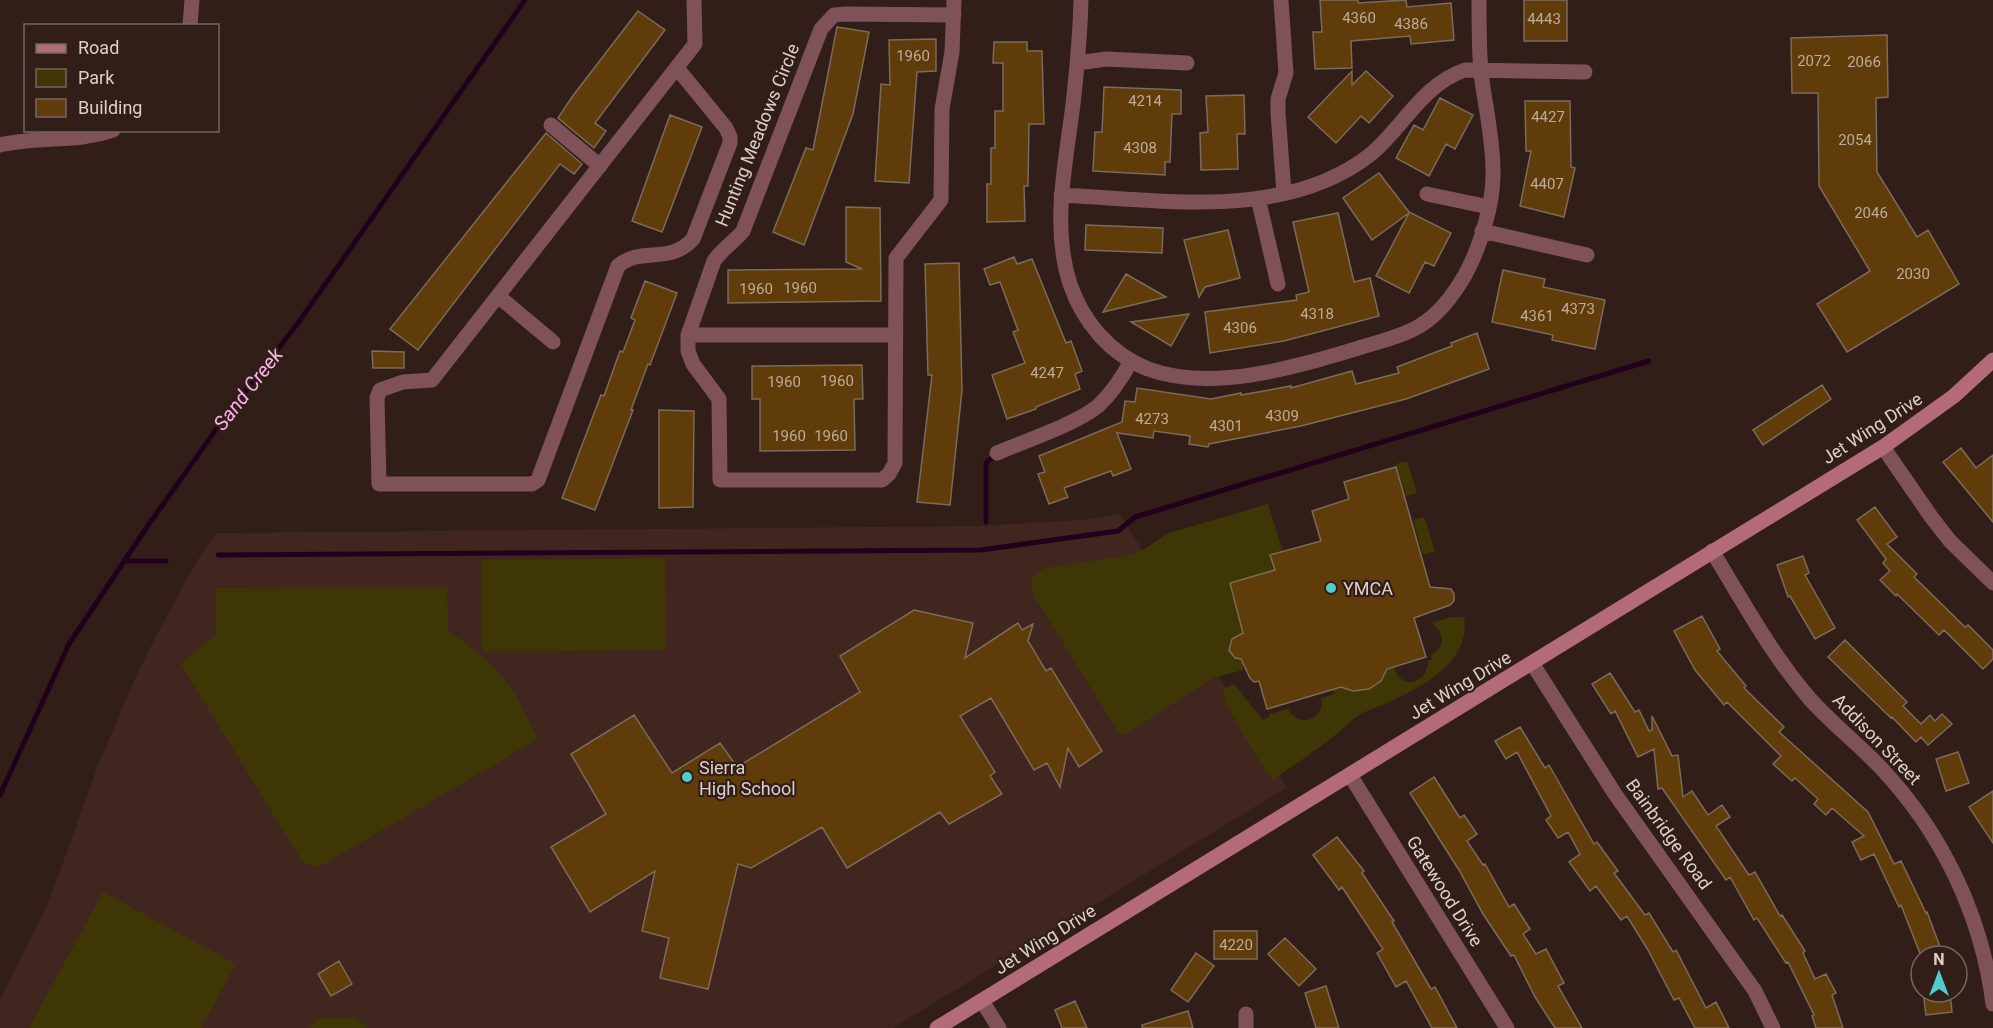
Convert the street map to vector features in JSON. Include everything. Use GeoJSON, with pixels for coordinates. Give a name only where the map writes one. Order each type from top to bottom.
{"type":"FeatureCollection","features":[{"type":"Feature","properties":{"kind":"main road","name":"Jet Wing Drive"},"geometry":{"type":"LineString","coordinates":[[937,1028],[1883,447],[1954,396],[1993,360]]}},
{"type":"Feature","properties":{"kind":"street"},"geometry":{"type":"LineString","coordinates":[[190,24],[192,0]]}},
{"type":"Feature","properties":{"kind":"street"},"geometry":{"type":"LineString","coordinates":[[677,68],[726,128],[730,143],[693,239],[680,251],[629,258],[618,266],[538,480],[532,484],[379,484],[377,398],[380,390],[403,382],[432,380],[695,44],[694,0]]}},
{"type":"Feature","properties":{"kind":"street"},"geometry":{"type":"LineString","coordinates":[[1081,0],[1078,63],[1061,195],[1061,233],[1071,285],[1081,310],[1094,330],[1131,361],[1151,370],[1176,375],[1229,377],[1316,360],[1392,337],[1419,326],[1437,313],[1453,293],[1478,246],[1489,207],[1494,173],[1481,70],[1479,0]]}},
{"type":"Feature","properties":{"kind":"street"},"geometry":{"type":"LineString","coordinates":[[1281,0],[1286,73],[1278,99],[1278,112],[1284,193]]}},
{"type":"Feature","properties":{"kind":"street","name":"Hunting Meadows Circle"},"geometry":{"type":"LineString","coordinates":[[954,8],[952,52],[942,109],[941,200],[896,258],[895,463],[889,474],[882,480],[720,480],[719,399],[693,364],[687,351],[687,335],[714,261],[722,250],[734,242],[743,231],[821,29],[826,22],[834,15],[954,8]]}},
{"type":"Feature","properties":{"kind":"street"},"geometry":{"type":"LineString","coordinates":[[1078,63],[1106,59],[1187,63]]}},
{"type":"Feature","properties":{"kind":"street"},"geometry":{"type":"LineString","coordinates":[[1061,195],[1223,203],[1284,193],[1316,184],[1371,154],[1442,80],[1465,70],[1585,72]]}},
{"type":"Feature","properties":{"kind":"street"},"geometry":{"type":"LineString","coordinates":[[551,125],[600,166]]}},
{"type":"Feature","properties":{"kind":"street"},"geometry":{"type":"LineString","coordinates":[[0,145],[29,140],[78,139],[105,132]]}},
{"type":"Feature","properties":{"kind":"street"},"geometry":{"type":"LineString","coordinates":[[1427,194],[1489,207]]}},
{"type":"Feature","properties":{"kind":"street"},"geometry":{"type":"LineString","coordinates":[[1258,198],[1278,284]]}},
{"type":"Feature","properties":{"kind":"street"},"geometry":{"type":"LineString","coordinates":[[1482,231],[1587,255]]}},
{"type":"Feature","properties":{"kind":"street"},"geometry":{"type":"LineString","coordinates":[[498,296],[553,342]]}},
{"type":"Feature","properties":{"kind":"street"},"geometry":{"type":"LineString","coordinates":[[687,335],[895,336]]}},
{"type":"Feature","properties":{"kind":"street"},"geometry":{"type":"LineString","coordinates":[[997,453],[1080,417],[1096,407],[1112,392],[1131,361]]}},
{"type":"Feature","properties":{"kind":"street"},"geometry":{"type":"LineString","coordinates":[[1883,447],[1950,541],[1993,583]]}},
{"type":"Feature","properties":{"kind":"street","name":"Addison Street"},"geometry":{"type":"LineString","coordinates":[[1712,551],[1789,674],[1818,708],[1887,774],[1932,832],[1962,892],[1974,922],[1983,950],[1993,1004]]}},
{"type":"Feature","properties":{"kind":"street","name":"Bainbridge Road"},"geometry":{"type":"LineString","coordinates":[[1532,663],[1615,794],[1755,991],[1773,1028]]}},
{"type":"Feature","properties":{"kind":"street","name":"Gatewood Drive"},"geometry":{"type":"LineString","coordinates":[[1350,775],[1507,1028]]}},
{"type":"Feature","properties":{"kind":"street"},"geometry":{"type":"LineString","coordinates":[[982,1000],[999,1028]]}},
{"type":"Feature","properties":{"kind":"shaded area","name":"Sierra High School"},"geometry":{"type":"Polygon","coordinates":[[[1120,514],[1287,787],[893,1028],[0,1028],[0,999],[51,896],[97,768],[133,683],[197,561],[216,533],[980,526],[1081,520],[1120,514]]]}},
{"type":"Feature","properties":{"kind":"green space"},"geometry":{"type":"Polygon","coordinates":[[[1407,461],[1417,493],[1406,496],[1396,464],[1407,461]]]}},
{"type":"Feature","properties":{"kind":"green space"},"geometry":{"type":"Polygon","coordinates":[[[1268,504],[1283,552],[1270,556],[1275,570],[1230,583],[1244,635],[1232,639],[1229,650],[1235,658],[1243,657],[1243,670],[1213,678],[1126,734],[1120,735],[1036,599],[1032,589],[1032,580],[1036,573],[1045,568],[1130,555],[1145,549],[1166,534],[1268,504]]]}},
{"type":"Feature","properties":{"kind":"green space"},"geometry":{"type":"Polygon","coordinates":[[[1424,517],[1435,551],[1423,555],[1413,520],[1424,517]]]}},
{"type":"Feature","properties":{"kind":"green space"},"geometry":{"type":"Polygon","coordinates":[[[665,558],[666,650],[482,652],[481,560],[665,558]]]}},
{"type":"Feature","properties":{"kind":"green space"},"geometry":{"type":"Polygon","coordinates":[[[447,587],[448,631],[482,656],[505,680],[538,739],[319,867],[303,863],[181,664],[216,635],[216,588],[447,587]]]}},
{"type":"Feature","properties":{"kind":"green space"},"geometry":{"type":"Polygon","coordinates":[[[1451,617],[1464,617],[1464,633],[1453,659],[1442,670],[1417,688],[1364,712],[1272,780],[1229,708],[1223,689],[1234,684],[1263,720],[1269,717],[1269,714],[1288,709],[1298,719],[1310,719],[1319,712],[1321,698],[1334,694],[1328,677],[1349,689],[1371,688],[1384,677],[1391,659],[1399,677],[1404,681],[1414,682],[1426,672],[1428,661],[1432,659],[1431,655],[1442,644],[1441,635],[1432,623],[1451,617]]]}},
{"type":"Feature","properties":{"kind":"green space"},"geometry":{"type":"Polygon","coordinates":[[[103,892],[236,964],[201,1028],[29,1028],[103,892]]]}},
{"type":"Feature","properties":{"kind":"green space"},"geometry":{"type":"Polygon","coordinates":[[[355,1017],[368,1028],[309,1028],[320,1018],[355,1017]]]}},
{"type":"Feature","properties":{"kind":"building"},"geometry":{"type":"Polygon","coordinates":[[[1320,0],[1358,0],[1358,3],[1406,0],[1407,7],[1451,3],[1454,40],[1411,44],[1410,36],[1351,41],[1352,68],[1315,69],[1313,32],[1322,32],[1320,0]]]}},
{"type":"Feature","properties":{"kind":"building"},"geometry":{"type":"Polygon","coordinates":[[[1524,0],[1567,0],[1567,41],[1524,41],[1524,0]]]}},
{"type":"Feature","properties":{"kind":"building"},"geometry":{"type":"Polygon","coordinates":[[[638,11],[665,30],[595,123],[606,131],[594,148],[558,118],[638,11]]]}},
{"type":"Feature","properties":{"kind":"building"},"geometry":{"type":"Polygon","coordinates":[[[837,27],[869,32],[853,114],[804,245],[773,232],[806,148],[813,150],[837,27]]]}},
{"type":"Feature","properties":{"kind":"building"},"geometry":{"type":"Polygon","coordinates":[[[1887,35],[1888,97],[1876,98],[1877,172],[1917,237],[1928,230],[1959,284],[1847,352],[1817,304],[1870,271],[1819,186],[1818,93],[1792,93],[1791,38],[1887,35]]]}},
{"type":"Feature","properties":{"kind":"building"},"geometry":{"type":"Polygon","coordinates":[[[936,39],[936,71],[917,72],[909,183],[875,181],[881,84],[890,85],[889,40],[936,39]]]}},
{"type":"Feature","properties":{"kind":"building"},"geometry":{"type":"Polygon","coordinates":[[[994,42],[1027,42],[1027,51],[1042,51],[1044,124],[1029,124],[1028,186],[1024,186],[1025,221],[987,222],[987,184],[991,184],[991,148],[995,148],[995,111],[1003,111],[1003,63],[993,63],[994,42]]]}},
{"type":"Feature","properties":{"kind":"building"},"geometry":{"type":"Polygon","coordinates":[[[1352,71],[1352,85],[1366,71],[1393,96],[1369,123],[1361,116],[1336,143],[1308,117],[1352,71]]]}},
{"type":"Feature","properties":{"kind":"building"},"geometry":{"type":"Polygon","coordinates":[[[1104,87],[1181,90],[1181,114],[1172,114],[1170,162],[1165,162],[1165,175],[1093,171],[1095,132],[1102,132],[1104,87]]]}},
{"type":"Feature","properties":{"kind":"building"},"geometry":{"type":"Polygon","coordinates":[[[1244,95],[1245,134],[1237,134],[1238,169],[1201,170],[1200,133],[1208,132],[1206,96],[1244,95]]]}},
{"type":"Feature","properties":{"kind":"building"},"geometry":{"type":"Polygon","coordinates":[[[1440,98],[1473,115],[1455,149],[1446,144],[1429,176],[1396,158],[1414,125],[1423,130],[1440,98]]]}},
{"type":"Feature","properties":{"kind":"building"},"geometry":{"type":"Polygon","coordinates":[[[1525,101],[1570,101],[1571,167],[1575,168],[1564,217],[1520,206],[1531,151],[1526,151],[1525,101]]]}},
{"type":"Feature","properties":{"kind":"building"},"geometry":{"type":"Polygon","coordinates":[[[670,115],[702,127],[662,232],[632,221],[670,115]]]}},
{"type":"Feature","properties":{"kind":"building"},"geometry":{"type":"Polygon","coordinates":[[[546,133],[582,164],[574,174],[560,164],[418,350],[390,329],[546,133]]]}},
{"type":"Feature","properties":{"kind":"building"},"geometry":{"type":"Polygon","coordinates":[[[1379,173],[1409,212],[1451,233],[1434,266],[1425,262],[1409,293],[1376,276],[1409,213],[1372,240],[1343,198],[1379,173]]]}},
{"type":"Feature","properties":{"kind":"building"},"geometry":{"type":"Polygon","coordinates":[[[846,207],[880,208],[881,301],[728,303],[728,270],[862,269],[846,262],[846,207]]]}},
{"type":"Feature","properties":{"kind":"building"},"geometry":{"type":"Polygon","coordinates":[[[1338,213],[1354,282],[1370,278],[1379,316],[1284,341],[1210,353],[1205,312],[1297,300],[1296,295],[1309,292],[1293,222],[1338,213]]]}},
{"type":"Feature","properties":{"kind":"building"},"geometry":{"type":"Polygon","coordinates":[[[1086,225],[1163,228],[1162,253],[1085,250],[1086,225]]]}},
{"type":"Feature","properties":{"kind":"building"},"geometry":{"type":"Polygon","coordinates":[[[1228,230],[1240,278],[1205,287],[1199,297],[1184,240],[1228,230]]]}},
{"type":"Feature","properties":{"kind":"building"},"geometry":{"type":"Polygon","coordinates":[[[1014,257],[1017,264],[1032,259],[1066,343],[1071,341],[1082,371],[1075,374],[1080,389],[1007,419],[992,375],[1025,363],[1013,332],[1018,330],[1000,282],[990,285],[984,269],[1014,257]]]}},
{"type":"Feature","properties":{"kind":"building"},"geometry":{"type":"Polygon","coordinates":[[[959,263],[962,390],[950,505],[917,502],[932,375],[928,375],[925,264],[959,263]]]}},
{"type":"Feature","properties":{"kind":"building"},"geometry":{"type":"Polygon","coordinates":[[[1503,270],[1545,279],[1543,287],[1605,300],[1595,349],[1552,340],[1553,335],[1492,322],[1503,270]]]}},
{"type":"Feature","properties":{"kind":"building"},"geometry":{"type":"Polygon","coordinates":[[[1126,274],[1166,297],[1103,312],[1126,274]]]}},
{"type":"Feature","properties":{"kind":"building"},"geometry":{"type":"Polygon","coordinates":[[[645,281],[677,293],[650,365],[648,364],[595,510],[562,498],[601,395],[604,396],[620,351],[623,352],[635,320],[631,318],[645,281]]]}},
{"type":"Feature","properties":{"kind":"building"},"geometry":{"type":"Polygon","coordinates":[[[1189,314],[1171,346],[1131,322],[1189,314]]]}},
{"type":"Feature","properties":{"kind":"building"},"geometry":{"type":"Polygon","coordinates":[[[1477,333],[1489,369],[1406,399],[1301,426],[1209,444],[1208,447],[1189,444],[1190,436],[1154,431],[1153,438],[1117,433],[1131,469],[1113,476],[1111,471],[1064,488],[1068,497],[1049,504],[1038,474],[1045,472],[1039,456],[1122,422],[1125,401],[1135,402],[1137,388],[1211,399],[1291,386],[1291,388],[1352,371],[1356,384],[1399,373],[1397,367],[1452,346],[1451,343],[1477,333]]]}},
{"type":"Feature","properties":{"kind":"building"},"geometry":{"type":"Polygon","coordinates":[[[372,351],[404,352],[404,368],[373,368],[372,351]]]}},
{"type":"Feature","properties":{"kind":"building"},"geometry":{"type":"Polygon","coordinates":[[[862,365],[863,399],[854,399],[855,450],[760,451],[760,399],[752,399],[752,366],[862,365]]]}},
{"type":"Feature","properties":{"kind":"building"},"geometry":{"type":"Polygon","coordinates":[[[1822,385],[1831,399],[1763,445],[1753,430],[1822,385]]]}},
{"type":"Feature","properties":{"kind":"building"},"geometry":{"type":"Polygon","coordinates":[[[659,410],[694,411],[693,507],[659,508],[659,410]]]}},
{"type":"Feature","properties":{"kind":"building"},"geometry":{"type":"Polygon","coordinates":[[[1961,448],[1976,468],[1993,455],[1993,522],[1943,462],[1961,448]]]}},
{"type":"Feature","properties":{"kind":"building","name":"YMCA"},"geometry":{"type":"Polygon","coordinates":[[[1396,467],[1430,587],[1451,589],[1454,594],[1454,601],[1450,605],[1414,618],[1426,657],[1387,669],[1381,681],[1369,689],[1353,691],[1341,687],[1267,709],[1259,681],[1254,682],[1250,678],[1241,659],[1235,658],[1229,650],[1232,639],[1243,633],[1230,583],[1275,570],[1270,555],[1321,541],[1312,511],[1349,499],[1344,482],[1396,467]]]}},
{"type":"Feature","properties":{"kind":"building"},"geometry":{"type":"Polygon","coordinates":[[[1875,507],[1897,537],[1887,544],[1917,574],[1914,577],[1965,627],[1968,625],[1993,650],[1993,659],[1983,669],[1944,630],[1939,635],[1880,580],[1890,571],[1883,563],[1886,559],[1857,520],[1875,507]]]}},
{"type":"Feature","properties":{"kind":"building"},"geometry":{"type":"Polygon","coordinates":[[[1803,556],[1809,573],[1805,575],[1835,628],[1815,639],[1790,596],[1788,597],[1777,565],[1803,556]]]}},
{"type":"Feature","properties":{"kind":"building"},"geometry":{"type":"Polygon","coordinates":[[[914,610],[973,623],[965,658],[1018,623],[1022,630],[1033,624],[1028,641],[1046,671],[1051,668],[1102,751],[1079,767],[1068,748],[1060,787],[1047,763],[1034,770],[991,698],[960,716],[995,772],[990,776],[1002,794],[949,824],[940,812],[847,868],[822,827],[751,868],[738,864],[708,989],[660,978],[669,938],[642,931],[655,871],[590,912],[551,847],[606,814],[571,754],[634,715],[672,773],[720,743],[737,767],[860,692],[840,656],[914,610]]]}},
{"type":"Feature","properties":{"kind":"building"},"geometry":{"type":"Polygon","coordinates":[[[1702,616],[1720,649],[1717,651],[1746,686],[1744,688],[1784,727],[1779,732],[1868,812],[1894,864],[1901,861],[1927,912],[1939,944],[1916,944],[1901,905],[1899,907],[1874,854],[1861,860],[1852,842],[1864,836],[1832,808],[1826,815],[1814,804],[1818,799],[1795,778],[1792,781],[1773,764],[1781,756],[1727,702],[1724,705],[1695,670],[1674,631],[1702,616]]]}},
{"type":"Feature","properties":{"kind":"building"},"geometry":{"type":"Polygon","coordinates":[[[1845,640],[1907,702],[1903,706],[1921,724],[1930,715],[1935,721],[1942,714],[1952,724],[1928,745],[1921,737],[1916,742],[1828,657],[1845,640]]]}},
{"type":"Feature","properties":{"kind":"building"},"geometry":{"type":"Polygon","coordinates":[[[1610,673],[1635,712],[1639,710],[1649,731],[1652,730],[1652,716],[1672,756],[1678,755],[1683,797],[1692,791],[1708,815],[1722,805],[1730,817],[1716,826],[1749,875],[1755,872],[1780,916],[1782,915],[1805,951],[1803,953],[1815,979],[1826,974],[1836,993],[1832,995],[1843,1028],[1816,1028],[1812,1016],[1814,1015],[1788,962],[1786,963],[1757,918],[1754,920],[1730,877],[1726,880],[1662,788],[1658,789],[1654,749],[1638,757],[1615,711],[1611,714],[1592,684],[1610,673]]]}},
{"type":"Feature","properties":{"kind":"building"},"geometry":{"type":"Polygon","coordinates":[[[1520,727],[1545,768],[1549,765],[1594,844],[1597,842],[1618,871],[1614,873],[1645,915],[1649,913],[1673,952],[1676,950],[1706,1008],[1716,1002],[1729,1028],[1695,1028],[1679,998],[1674,1000],[1627,916],[1621,920],[1596,886],[1590,891],[1569,862],[1580,854],[1568,832],[1558,838],[1546,820],[1551,816],[1517,752],[1506,759],[1495,741],[1520,727]]]}},
{"type":"Feature","properties":{"kind":"building"},"geometry":{"type":"Polygon","coordinates":[[[1958,752],[1969,783],[1946,791],[1936,759],[1958,752]]]}},
{"type":"Feature","properties":{"kind":"building"},"geometry":{"type":"Polygon","coordinates":[[[1434,777],[1460,818],[1464,815],[1477,834],[1467,841],[1483,865],[1485,864],[1509,907],[1514,904],[1530,929],[1523,934],[1536,954],[1546,949],[1564,983],[1558,986],[1582,1028],[1555,1028],[1535,997],[1514,955],[1511,956],[1483,914],[1459,870],[1410,793],[1434,777]]]}},
{"type":"Feature","properties":{"kind":"building"},"geometry":{"type":"Polygon","coordinates":[[[1993,791],[1993,843],[1969,807],[1993,791]]]}},
{"type":"Feature","properties":{"kind":"building"},"geometry":{"type":"Polygon","coordinates":[[[1337,837],[1364,871],[1362,873],[1394,921],[1392,922],[1431,989],[1435,987],[1457,1028],[1432,1028],[1406,981],[1396,987],[1377,953],[1383,949],[1342,887],[1339,890],[1313,855],[1337,837]]]}},
{"type":"Feature","properties":{"kind":"building"},"geometry":{"type":"Polygon","coordinates":[[[1214,931],[1257,931],[1257,959],[1214,959],[1214,931]]]}},
{"type":"Feature","properties":{"kind":"building"},"geometry":{"type":"Polygon","coordinates":[[[1285,938],[1316,969],[1299,986],[1268,954],[1285,938]]]}},
{"type":"Feature","properties":{"kind":"building"},"geometry":{"type":"Polygon","coordinates":[[[1196,953],[1214,966],[1188,1002],[1171,990],[1196,953]]]}},
{"type":"Feature","properties":{"kind":"building"},"geometry":{"type":"Polygon","coordinates":[[[339,961],[352,984],[331,996],[318,974],[339,961]]]}},
{"type":"Feature","properties":{"kind":"building"},"geometry":{"type":"Polygon","coordinates":[[[1326,986],[1339,1028],[1316,1028],[1305,993],[1326,986]]]}},
{"type":"Feature","properties":{"kind":"building"},"geometry":{"type":"Polygon","coordinates":[[[1075,1001],[1087,1028],[1062,1028],[1055,1010],[1075,1001]]]}},
{"type":"Feature","properties":{"kind":"building"},"geometry":{"type":"Polygon","coordinates":[[[1925,1004],[1951,1004],[1952,1012],[1926,1015],[1925,1004]]]}},
{"type":"Feature","properties":{"kind":"building"},"geometry":{"type":"Polygon","coordinates":[[[1188,1011],[1193,1028],[1142,1028],[1142,1025],[1188,1011]]]}},
{"type":"Feature","properties":{"kind":"waterway","name":"Sand Creek"},"geometry":{"type":"LineString","coordinates":[[0,795],[69,644],[149,524],[220,424],[298,323],[525,0]]}},
{"type":"Feature","properties":{"kind":"waterway"},"geometry":{"type":"LineString","coordinates":[[218,555],[981,550],[1118,531],[1135,517],[1649,361]]}},
{"type":"Feature","properties":{"kind":"waterway"},"geometry":{"type":"LineString","coordinates":[[986,522],[986,463],[997,453]]}},
{"type":"Feature","properties":{"kind":"waterway"},"geometry":{"type":"LineString","coordinates":[[124,561],[166,561]]}},
{"type":"Feature","properties":{"kind":"place","name":"YMCA"},"geometry":{"type":"Point","coordinates":[1331,588]}},
{"type":"Feature","properties":{"kind":"place","name":"Sierra High School"},"geometry":{"type":"Point","coordinates":[687,777]}}]}
